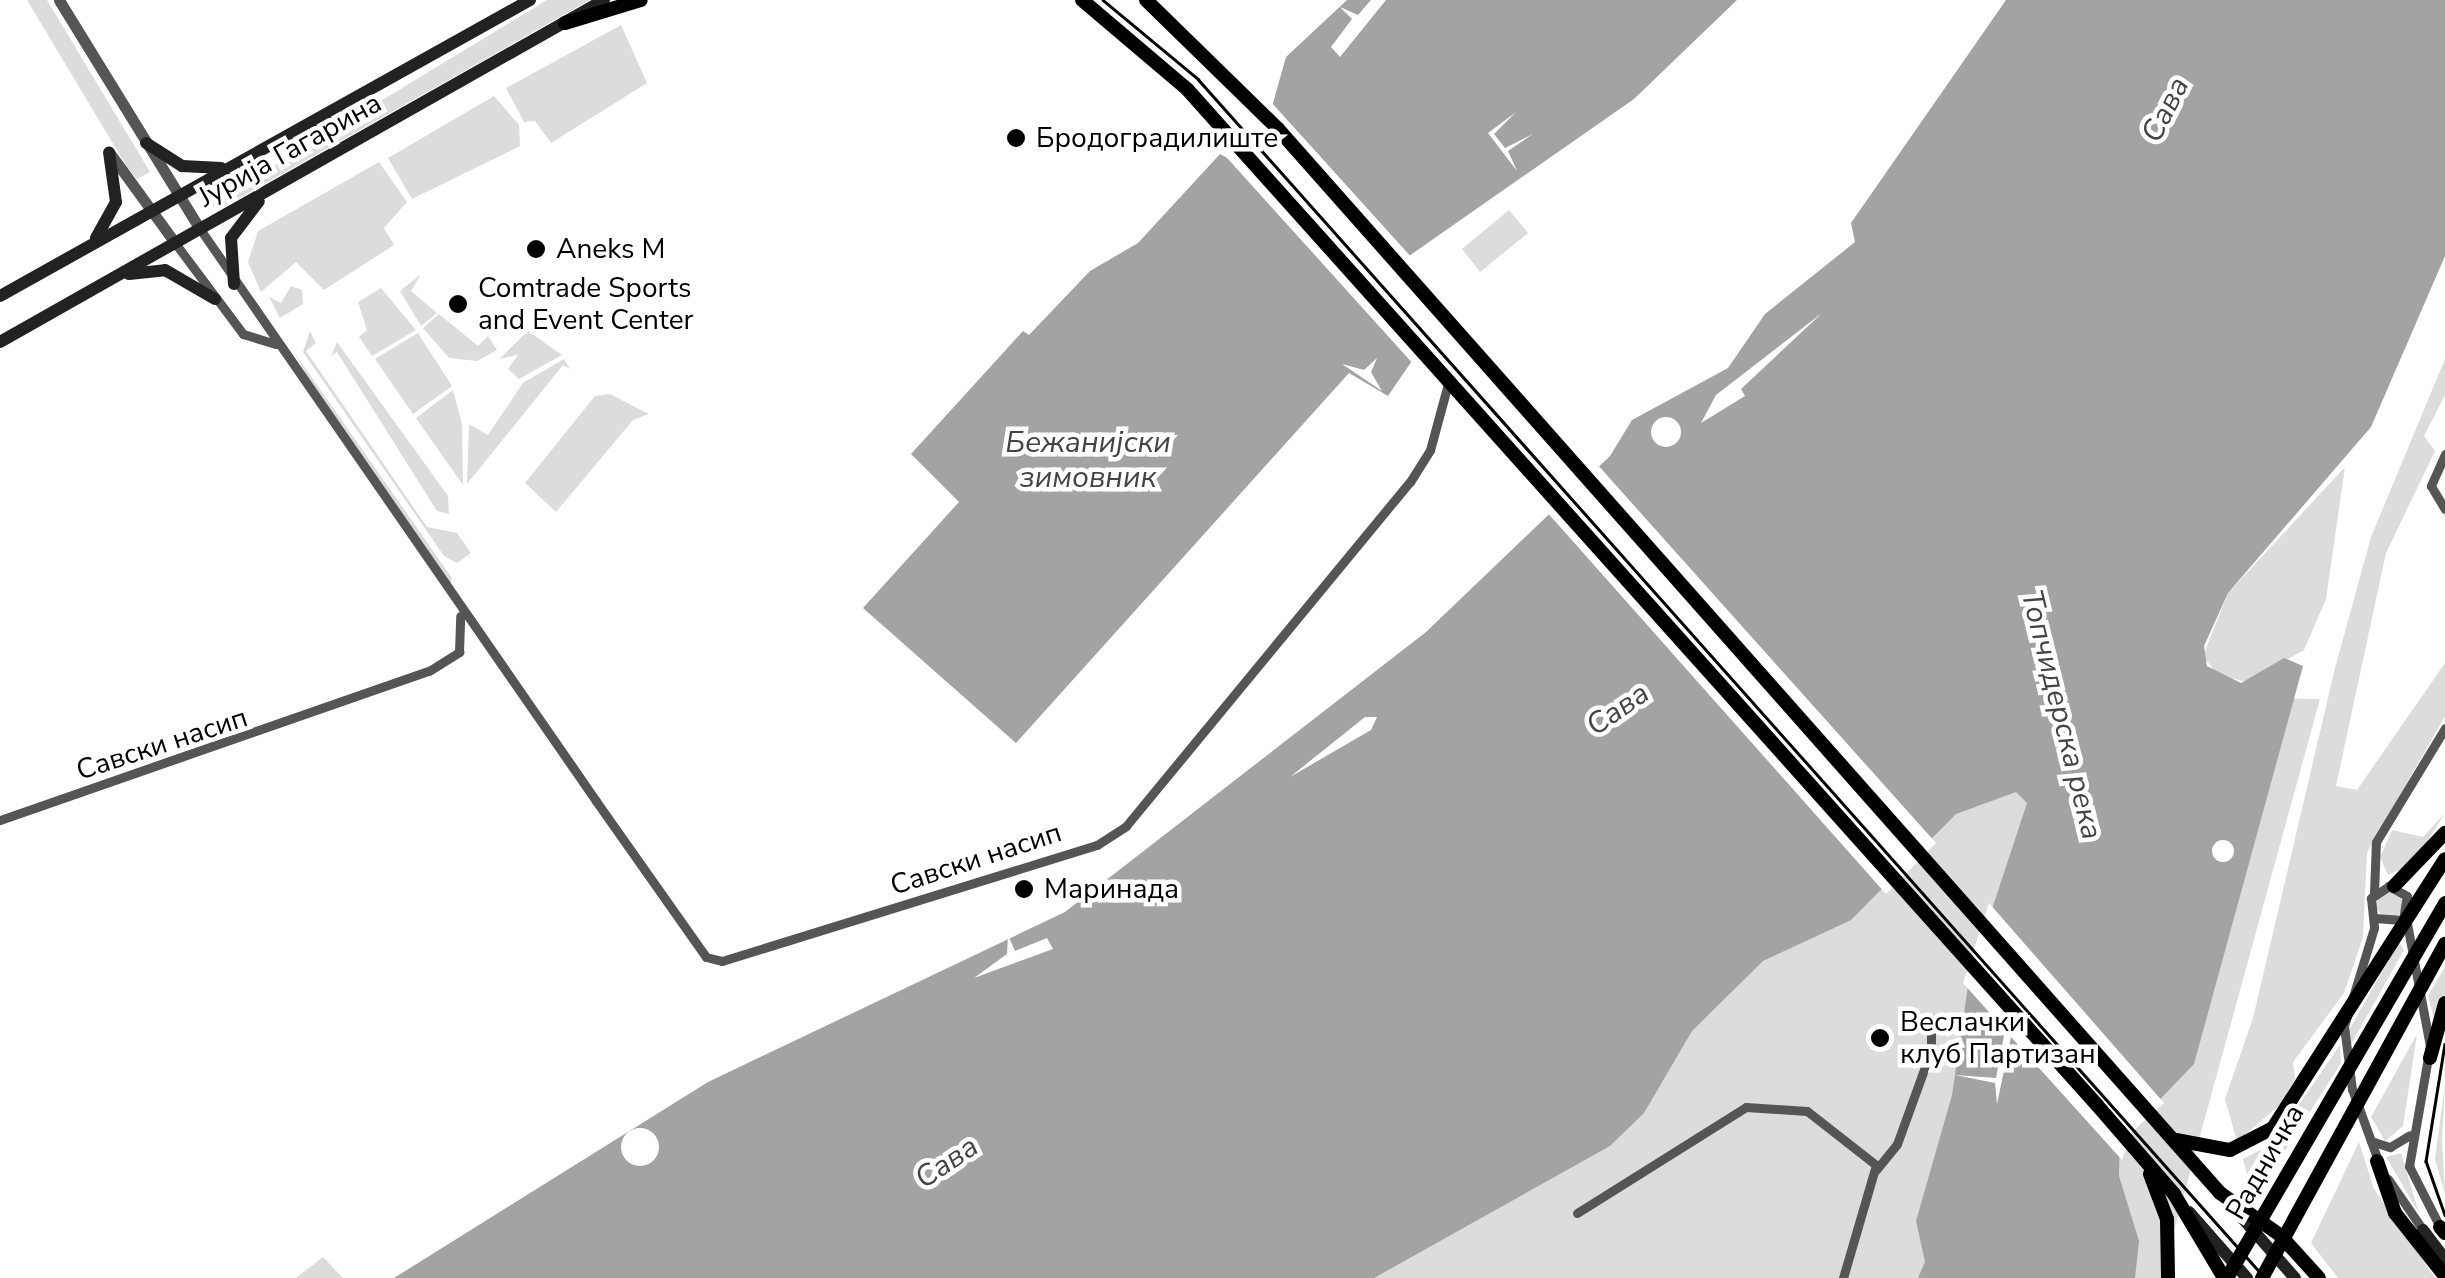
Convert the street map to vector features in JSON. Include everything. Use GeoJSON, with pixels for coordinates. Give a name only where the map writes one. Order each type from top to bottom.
{"type":"FeatureCollection","features":[{"type":"Feature","properties":{"kind":"main road","name":"Јурија Гагарина"},"geometry":{"type":"LineString","coordinates":[[0,296],[530,0]]}},
{"type":"Feature","properties":{"kind":"main road","name":"Јурија Гагарина"},"geometry":{"type":"LineString","coordinates":[[0,342],[604,0]]}},
{"type":"Feature","properties":{"kind":"main road"},"geometry":{"type":"LineString","coordinates":[[564,23],[641,0]]}},
{"type":"Feature","properties":{"kind":"main road"},"geometry":{"type":"LineString","coordinates":[[1082,0],[1187,89],[2247,1278]]}},
{"type":"Feature","properties":{"kind":"main road"},"geometry":{"type":"LineString","coordinates":[[1146,0],[1215,60],[2295,1278]]}},
{"type":"Feature","properties":{"kind":"main road"},"geometry":{"type":"LineString","coordinates":[[146,142],[182,166],[229,168]]}},
{"type":"Feature","properties":{"kind":"main road"},"geometry":{"type":"LineString","coordinates":[[90,246],[114,210],[109,152]]}},
{"type":"Feature","properties":{"kind":"main road"},"geometry":{"type":"LineString","coordinates":[[234,284],[231,238],[268,191]]}},
{"type":"Feature","properties":{"kind":"main road"},"geometry":{"type":"LineString","coordinates":[[117,276],[165,270],[215,299]]}},
{"type":"Feature","properties":{"kind":"main road"},"geometry":{"type":"LineString","coordinates":[[2390,886],[2445,833]]}},
{"type":"Feature","properties":{"kind":"main road"},"geometry":{"type":"LineString","coordinates":[[2170,1137],[2230,1150],[2273,1128],[2445,859]]}},
{"type":"Feature","properties":{"kind":"main road","name":"Радничка"},"geometry":{"type":"LineString","coordinates":[[2226,1278],[2445,903]]}},
{"type":"Feature","properties":{"kind":"main road","name":"Радничка"},"geometry":{"type":"LineString","coordinates":[[2262,1278],[2445,944]]}},
{"type":"Feature","properties":{"kind":"main road"},"geometry":{"type":"LineString","coordinates":[[2430,1058],[2445,1002]]}},
{"type":"Feature","properties":{"kind":"main road"},"geometry":{"type":"LineString","coordinates":[[2377,1161],[2445,1276]]}},
{"type":"Feature","properties":{"kind":"main road"},"geometry":{"type":"LineString","coordinates":[[2148,1164],[2168,1219],[2168,1278]]}},
{"type":"Feature","properties":{"kind":"main road"},"geometry":{"type":"LineString","coordinates":[[2174,1194],[2226,1278]]}},
{"type":"Feature","properties":{"kind":"main road"},"geometry":{"type":"LineString","coordinates":[[2220,1194],[2280,1234],[2320,1278]]}},
{"type":"Feature","properties":{"kind":"main road"},"geometry":{"type":"LineString","coordinates":[[2418,1235],[2445,1259]]}},
{"type":"Feature","properties":{"kind":"street"},"geometry":{"type":"LineString","coordinates":[[59,0],[70,24],[200,230]]}},
{"type":"Feature","properties":{"kind":"street"},"geometry":{"type":"LineString","coordinates":[[109,152],[174,243]]}},
{"type":"Feature","properties":{"kind":"street","name":"Савски насип"},"geometry":{"type":"LineString","coordinates":[[200,230],[458,608],[706,956],[722,961],[1118,833],[1410,482],[1430,450],[1451,374]]}},
{"type":"Feature","properties":{"kind":"street","name":"Савски насип"},"geometry":{"type":"LineString","coordinates":[[174,243],[249,339],[275,344]]}},
{"type":"Feature","properties":{"kind":"street"},"geometry":{"type":"LineString","coordinates":[[2445,454],[2431,486],[2445,510]]}},
{"type":"Feature","properties":{"kind":"street","name":"Савски насип"},"geometry":{"type":"LineString","coordinates":[[0,820],[429,671],[458,652],[458,608]]}},
{"type":"Feature","properties":{"kind":"street"},"geometry":{"type":"LineString","coordinates":[[2377,1161],[2356,1105],[2344,1026],[2374,918],[2370,864],[2445,728]]}},
{"type":"Feature","properties":{"kind":"street"},"geometry":{"type":"LineString","coordinates":[[2370,864],[2390,886],[2407,896],[2410,945],[2424,1002],[2430,1058],[2411,1139],[2414,1184],[2443,1229]]}},
{"type":"Feature","properties":{"kind":"street"},"geometry":{"type":"LineString","coordinates":[[2374,893],[2390,886]]}},
{"type":"Feature","properties":{"kind":"street"},"geometry":{"type":"LineString","coordinates":[[2389,925],[2406,916]]}},
{"type":"Feature","properties":{"kind":"street"},"geometry":{"type":"LineString","coordinates":[[2374,918],[2389,925],[2410,945]]}},
{"type":"Feature","properties":{"kind":"street"},"geometry":{"type":"LineString","coordinates":[[1843,1278],[1876,1170],[1898,1144],[1931,1050],[1932,1018]]}},
{"type":"Feature","properties":{"kind":"street"},"geometry":{"type":"LineString","coordinates":[[1577,1213],[1746,1108],[1808,1111],[1864,1148],[1876,1170]]}},
{"type":"Feature","properties":{"kind":"street"},"geometry":{"type":"LineString","coordinates":[[2367,1135],[2390,1147],[2411,1139]]}},
{"type":"Feature","properties":{"kind":"shaded area"},"geometry":{"type":"Polygon","coordinates":[[[27,0],[47,0],[150,172],[137,179],[127,167],[27,0]]]}},
{"type":"Feature","properties":{"kind":"shaded area"},"geometry":{"type":"Polygon","coordinates":[[[547,0],[590,0],[220,209],[209,205],[547,0]]]}},
{"type":"Feature","properties":{"kind":"shaded area"},"geometry":{"type":"Polygon","coordinates":[[[621,25],[647,83],[551,143],[535,121],[524,122],[506,88],[621,25]]]}},
{"type":"Feature","properties":{"kind":"shaded area"},"geometry":{"type":"Polygon","coordinates":[[[494,96],[519,125],[520,146],[412,199],[388,158],[494,96]]]}},
{"type":"Feature","properties":{"kind":"shaded area"},"geometry":{"type":"Polygon","coordinates":[[[379,162],[407,202],[384,228],[394,245],[324,290],[296,262],[261,292],[248,262],[258,231],[379,162]]]}},
{"type":"Feature","properties":{"kind":"shaded area"},"geometry":{"type":"Polygon","coordinates":[[[1509,210],[1528,233],[1480,272],[1462,249],[1509,210]]]}},
{"type":"Feature","properties":{"kind":"shaded area"},"geometry":{"type":"Polygon","coordinates":[[[421,274],[411,291],[437,313],[421,326],[400,291],[421,274]]]}},
{"type":"Feature","properties":{"kind":"shaded area"},"geometry":{"type":"Polygon","coordinates":[[[291,286],[302,290],[303,304],[280,318],[269,297],[281,303],[291,286]]]}},
{"type":"Feature","properties":{"kind":"shaded area"},"geometry":{"type":"Polygon","coordinates":[[[381,288],[416,330],[372,356],[359,337],[367,330],[358,302],[381,288]]]}},
{"type":"Feature","properties":{"kind":"shaded area"},"geometry":{"type":"Polygon","coordinates":[[[439,314],[478,346],[488,336],[497,350],[477,361],[449,358],[423,328],[439,314]]]}},
{"type":"Feature","properties":{"kind":"shaded area"},"geometry":{"type":"Polygon","coordinates":[[[310,331],[316,343],[306,351],[427,527],[457,533],[471,553],[457,563],[444,556],[303,352],[310,331]]]}},
{"type":"Feature","properties":{"kind":"shaded area"},"geometry":{"type":"Polygon","coordinates":[[[528,331],[562,355],[519,379],[508,369],[518,355],[499,359],[528,331]]]}},
{"type":"Feature","properties":{"kind":"shaded area"},"geometry":{"type":"Polygon","coordinates":[[[418,333],[452,386],[413,414],[375,359],[418,333]]]}},
{"type":"Feature","properties":{"kind":"shaded area"},"geometry":{"type":"Polygon","coordinates":[[[337,342],[448,496],[449,514],[437,511],[337,352],[331,356],[337,342]]]}},
{"type":"Feature","properties":{"kind":"shaded area"},"geometry":{"type":"Polygon","coordinates":[[[294,352],[452,578],[450,586],[310,381],[294,352]]]}},
{"type":"Feature","properties":{"kind":"shaded area"},"geometry":{"type":"Polygon","coordinates":[[[564,359],[570,369],[563,365],[467,484],[469,424],[488,435],[523,383],[564,359]]]}},
{"type":"Feature","properties":{"kind":"shaded area"},"geometry":{"type":"Polygon","coordinates":[[[2445,359],[2445,395],[2424,436],[2435,451],[2386,553],[2336,786],[2357,790],[2445,663],[2445,716],[2367,853],[2363,937],[2344,993],[2293,1062],[2295,1079],[2279,1106],[2237,1141],[2225,1099],[2253,1018],[2335,668],[2371,537],[2445,359]]]}},
{"type":"Feature","properties":{"kind":"shaded area"},"geometry":{"type":"Polygon","coordinates":[[[453,390],[462,424],[463,485],[416,418],[453,390]]]}},
{"type":"Feature","properties":{"kind":"shaded area"},"geometry":{"type":"Polygon","coordinates":[[[610,394],[649,414],[633,420],[556,512],[525,483],[595,396],[610,394]]]}},
{"type":"Feature","properties":{"kind":"shaded area"},"geometry":{"type":"Polygon","coordinates":[[[2345,467],[2326,599],[2304,650],[2248,682],[2218,675],[2203,656],[2228,593],[2345,467]]]}},
{"type":"Feature","properties":{"kind":"shaded area"},"geometry":{"type":"Polygon","coordinates":[[[2023,695],[2320,699],[2161,1278],[1135,1278],[2023,695]]]}},
{"type":"Feature","properties":{"kind":"shaded area"},"geometry":{"type":"Polygon","coordinates":[[[2445,813],[2413,864],[2388,875],[2380,857],[2392,830],[2423,837],[2445,813]]]}},
{"type":"Feature","properties":{"kind":"shaded area"},"geometry":{"type":"Polygon","coordinates":[[[2390,892],[2399,896],[2403,905],[2399,914],[2390,918],[2381,914],[2377,905],[2381,896],[2390,892]]]}},
{"type":"Feature","properties":{"kind":"shaded area"},"geometry":{"type":"Polygon","coordinates":[[[2399,942],[2404,950],[2350,1046],[2349,1030],[2399,942]]]}},
{"type":"Feature","properties":{"kind":"shaded area"},"geometry":{"type":"Polygon","coordinates":[[[2445,967],[2445,993],[2435,1023],[2428,996],[2445,967]]]}},
{"type":"Feature","properties":{"kind":"shaded area"},"geometry":{"type":"Polygon","coordinates":[[[2417,1034],[2403,1126],[2385,1141],[2371,1117],[2417,1034]]]}},
{"type":"Feature","properties":{"kind":"shaded area"},"geometry":{"type":"Polygon","coordinates":[[[2340,1045],[2341,1063],[2254,1200],[2243,1159],[2272,1144],[2340,1045]]]}},
{"type":"Feature","properties":{"kind":"shaded area"},"geometry":{"type":"Polygon","coordinates":[[[2445,1083],[2442,1139],[2445,1194],[2435,1159],[2445,1083]]]}},
{"type":"Feature","properties":{"kind":"shaded area"},"geometry":{"type":"Polygon","coordinates":[[[2359,1142],[2374,1189],[2435,1278],[2338,1278],[2311,1243],[2359,1142]]]}},
{"type":"Feature","properties":{"kind":"shaded area"},"geometry":{"type":"Polygon","coordinates":[[[2401,1153],[2419,1213],[2386,1157],[2401,1153]]]}},
{"type":"Feature","properties":{"kind":"shaded area"},"geometry":{"type":"Polygon","coordinates":[[[323,1257],[343,1278],[296,1278],[323,1257]]]}},
{"type":"Feature","properties":{"kind":"water","name":"Бежанијски зимовник"},"geometry":{"type":"Polygon","coordinates":[[[1347,0],[1737,0],[1634,99],[1399,263],[1378,291],[1416,355],[1388,396],[1349,373],[1016,743],[863,608],[959,502],[911,454],[1023,331],[1029,335],[1090,271],[1138,243],[1220,154],[1248,169],[1257,160],[1286,57],[1347,0]]]}},
{"type":"Feature","properties":{"kind":"water"},"geometry":{"type":"Polygon","coordinates":[[[2006,0],[2445,0],[2445,256],[2371,427],[2228,593],[2204,646],[2207,666],[2241,683],[2284,658],[2303,666],[2194,1064],[2120,1141],[2119,1176],[2139,1241],[2135,1278],[1918,1278],[1925,1262],[1916,1221],[1952,1095],[1969,979],[2027,803],[2016,792],[1956,814],[1851,920],[1763,961],[1692,1031],[1644,1113],[1610,1146],[1374,1278],[394,1278],[708,1082],[1065,912],[1426,632],[1610,456],[1632,420],[1728,368],[1765,314],[1855,242],[1851,223],[2006,0]]]}},
{"type":"Feature","properties":{"kind":"pier"},"geometry":{"type":"Polygon","coordinates":[[[1371,0],[1386,0],[1340,57],[1331,47],[1352,19],[1340,7],[1358,15],[1371,0]]]}},
{"type":"Feature","properties":{"kind":"pier"},"geometry":{"type":"Polygon","coordinates":[[[1271,102],[1413,259],[1377,303],[1421,357],[1415,366],[1219,149],[1248,163],[1271,102]]]}},
{"type":"Feature","properties":{"kind":"pier"},"geometry":{"type":"Polygon","coordinates":[[[1516,112],[1494,134],[1505,148],[1533,134],[1508,151],[1517,171],[1488,133],[1516,112]]]}},
{"type":"Feature","properties":{"kind":"pier"},"geometry":{"type":"Polygon","coordinates":[[[1822,313],[1741,389],[1745,396],[1701,423],[1716,395],[1822,313]]]}},
{"type":"Feature","properties":{"kind":"pier"},"geometry":{"type":"Polygon","coordinates":[[[1377,358],[1371,372],[1382,391],[1342,364],[1364,370],[1377,358]]]}},
{"type":"Feature","properties":{"kind":"pier"},"geometry":{"type":"Polygon","coordinates":[[[1666,417],[1680,426],[1681,432],[1672,446],[1666,447],[1652,438],[1651,432],[1660,418],[1666,417]]]}},
{"type":"Feature","properties":{"kind":"pier"},"geometry":{"type":"Polygon","coordinates":[[[1596,463],[1936,843],[1886,894],[1546,511],[1596,463]]]}},
{"type":"Feature","properties":{"kind":"pier"},"geometry":{"type":"Polygon","coordinates":[[[1365,717],[1377,717],[1371,730],[1290,777],[1365,717]]]}},
{"type":"Feature","properties":{"kind":"pier"},"geometry":{"type":"Polygon","coordinates":[[[2223,840],[2231,843],[2231,859],[2223,862],[2215,859],[2212,851],[2215,843],[2223,840]]]}},
{"type":"Feature","properties":{"kind":"pier"},"geometry":{"type":"Polygon","coordinates":[[[1989,903],[2164,1103],[2132,1132],[2122,1160],[2011,1037],[1997,1104],[1995,1083],[1955,1075],[1996,1078],[2005,1030],[1963,983],[1989,903]]]}},
{"type":"Feature","properties":{"kind":"pier"},"geometry":{"type":"Polygon","coordinates":[[[1008,935],[1015,951],[1047,938],[1053,949],[974,978],[1007,954],[1008,935]]]}},
{"type":"Feature","properties":{"kind":"pier"},"geometry":{"type":"Polygon","coordinates":[[[640,1128],[653,1134],[659,1147],[653,1160],[640,1166],[627,1160],[621,1147],[627,1134],[640,1128]]]}},
{"type":"Feature","properties":{"kind":"tram line"},"geometry":{"type":"LineString","coordinates":[[1103,0],[1198,79],[2265,1278]]}},
{"type":"Feature","properties":{"kind":"tram line"},"geometry":{"type":"LineString","coordinates":[[2445,1044],[2426,1161],[2445,1215]]}},
{"type":"Feature","properties":{"kind":"place","name":"Бродоградилиште"},"geometry":{"type":"Point","coordinates":[1016,138]}},
{"type":"Feature","properties":{"kind":"place","name":"Aneks M"},"geometry":{"type":"Point","coordinates":[536,249]}},
{"type":"Feature","properties":{"kind":"place","name":"Comtrade Sports and Event Center"},"geometry":{"type":"Point","coordinates":[458,304]}},
{"type":"Feature","properties":{"kind":"place","name":"Маринада"},"geometry":{"type":"Point","coordinates":[1024,889]}},
{"type":"Feature","properties":{"kind":"place","name":"Веслачки клуб Партизан"},"geometry":{"type":"Point","coordinates":[1880,1038]}},
{"type":"Feature","properties":{"kind":"water label","name":"Сава"},"geometry":{"type":"Point","coordinates":[2166,110]}},
{"type":"Feature","properties":{"kind":"water label","name":"Сава"},"geometry":{"type":"Point","coordinates":[1618,710]}},
{"type":"Feature","properties":{"kind":"water label","name":"Топчидерска река"},"geometry":{"type":"Point","coordinates":[2061,715]}},
{"type":"Feature","properties":{"kind":"water label","name":"Сава"},"geometry":{"type":"Point","coordinates":[947,1163]}}]}
